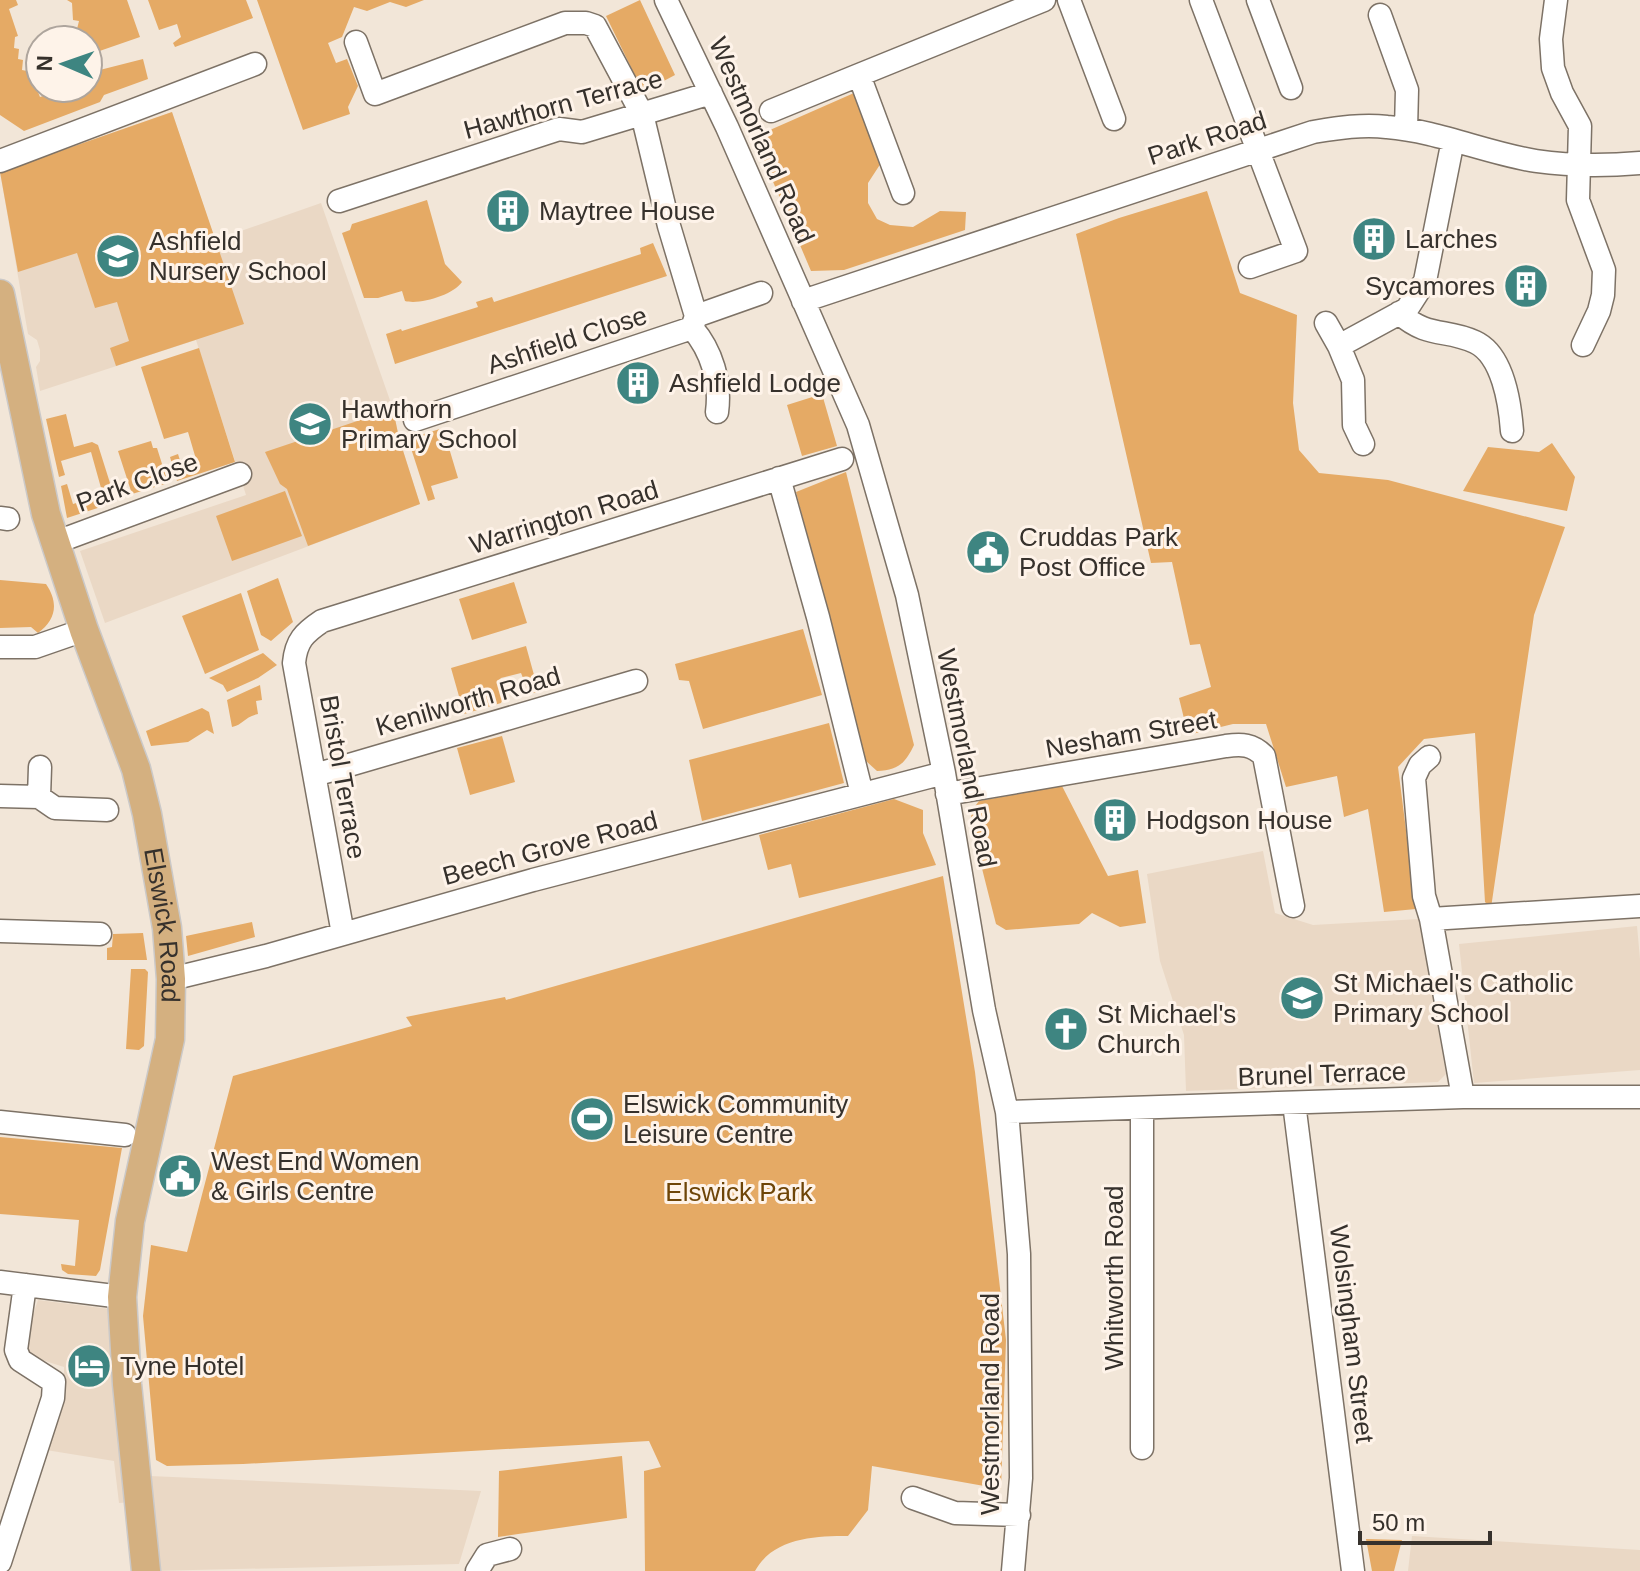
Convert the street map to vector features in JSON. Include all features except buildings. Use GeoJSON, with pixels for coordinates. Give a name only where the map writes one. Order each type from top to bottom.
{"type":"FeatureCollection","features":[{"type":"Feature","properties":{"kind":"main road","name":"Elswick Road"},"geometry":{"type":"LineString","coordinates":[[0,294],[28,437],[54,543],[136,769],[161,887],[171,979],[170,1039],[130,1221],[122,1297],[127,1384],[146,1571]]}},
{"type":"Feature","properties":{"kind":"street","name":"Westmorland Road"},"geometry":{"type":"LineString","coordinates":[[666,0],[711,93],[862,439],[907,595],[945,783],[984,1010],[1007,1112],[1019,1254],[1019,1515],[1013,1571]]}},
{"type":"Feature","properties":{"kind":"street"},"geometry":{"type":"LineString","coordinates":[[771,111],[1044,0]]}},
{"type":"Feature","properties":{"kind":"street"},"geometry":{"type":"LineString","coordinates":[[1069,0],[1114,119]]}},
{"type":"Feature","properties":{"kind":"street"},"geometry":{"type":"LineString","coordinates":[[1258,0],[1291,88]]}},
{"type":"Feature","properties":{"kind":"street"},"geometry":{"type":"LineString","coordinates":[[1556,0],[1551,56],[1562,93],[1580,126],[1580,210],[1604,270],[1599,311],[1583,345]]}},
{"type":"Feature","properties":{"kind":"street"},"geometry":{"type":"LineString","coordinates":[[1209,2],[1258,152],[1296,251],[1250,267]]}},
{"type":"Feature","properties":{"kind":"street"},"geometry":{"type":"LineString","coordinates":[[1380,15],[1407,90],[1406,129]]}},
{"type":"Feature","properties":{"kind":"street"},"geometry":{"type":"LineString","coordinates":[[356,42],[375,94],[565,23],[595,26],[642,114],[694,322],[705,343],[720,391],[717,412]]}},
{"type":"Feature","properties":{"kind":"street"},"geometry":{"type":"LineString","coordinates":[[0,161],[255,64]]}},
{"type":"Feature","properties":{"kind":"street"},"geometry":{"type":"LineString","coordinates":[[859,75],[903,193]]}},
{"type":"Feature","properties":{"kind":"street","name":"Hawthorn Terrace"},"geometry":{"type":"LineString","coordinates":[[339,201],[559,129],[582,132],[711,93]]}},
{"type":"Feature","properties":{"kind":"street","name":"Park Road"},"geometry":{"type":"LineString","coordinates":[[803,301],[1313,132],[1350,126],[1406,129],[1533,161],[1578,166],[1640,163]]}},
{"type":"Feature","properties":{"kind":"street"},"geometry":{"type":"LineString","coordinates":[[1339,346],[1407,309],[1425,281],[1453,140]]}},
{"type":"Feature","properties":{"kind":"street","name":"Ashfield Close"},"geometry":{"type":"LineString","coordinates":[[415,420],[694,322],[761,293]]}},
{"type":"Feature","properties":{"kind":"street"},"geometry":{"type":"LineString","coordinates":[[1399,313],[1416,328],[1477,342],[1498,366],[1509,399],[1512,431]]}},
{"type":"Feature","properties":{"kind":"street"},"geometry":{"type":"LineString","coordinates":[[1326,323],[1353,380],[1354,425],[1363,444]]}},
{"type":"Feature","properties":{"kind":"street","name":"Warrington Road"},"geometry":{"type":"LineString","coordinates":[[305,632],[322,621],[842,459]]}},
{"type":"Feature","properties":{"kind":"street","name":"Park Close"},"geometry":{"type":"LineString","coordinates":[[54,543],[240,474]]}},
{"type":"Feature","properties":{"kind":"street"},"geometry":{"type":"LineString","coordinates":[[779,478],[818,617],[862,794]]}},
{"type":"Feature","properties":{"kind":"street"},"geometry":{"type":"LineString","coordinates":[[0,647],[35,647],[84,630]]}},
{"type":"Feature","properties":{"kind":"street","name":"Bristol Terrace"},"geometry":{"type":"LineString","coordinates":[[305,632],[296,647],[294,663],[343,934]]}},
{"type":"Feature","properties":{"kind":"street","name":"Kenilworth Road"},"geometry":{"type":"LineString","coordinates":[[315,775],[636,681]]}},
{"type":"Feature","properties":{"kind":"street","name":"Nesham Street"},"geometry":{"type":"LineString","coordinates":[[945,783],[1243,744],[1256,748],[1264,756],[1293,906]]}},
{"type":"Feature","properties":{"kind":"street"},"geometry":{"type":"LineString","coordinates":[[1429,757],[1420,765],[1414,778],[1424,896],[1431,919],[1463,1097]]}},
{"type":"Feature","properties":{"kind":"street"},"geometry":{"type":"LineString","coordinates":[[39,797],[40,767]]}},
{"type":"Feature","properties":{"kind":"street","name":"Beech Grove Road"},"geometry":{"type":"LineString","coordinates":[[171,979],[862,794],[945,783]]}},
{"type":"Feature","properties":{"kind":"street"},"geometry":{"type":"LineString","coordinates":[[0,796],[39,797],[55,808],[107,810]]}},
{"type":"Feature","properties":{"kind":"street"},"geometry":{"type":"LineString","coordinates":[[1431,919],[1640,906]]}},
{"type":"Feature","properties":{"kind":"street"},"geometry":{"type":"LineString","coordinates":[[0,931],[100,934]]}},
{"type":"Feature","properties":{"kind":"street","name":"Brunel Terrace"},"geometry":{"type":"LineString","coordinates":[[1007,1112],[1463,1097],[1640,1097]]}},
{"type":"Feature","properties":{"kind":"street","name":"Wolsingham Street"},"geometry":{"type":"LineString","coordinates":[[1294,1103],[1353,1571]]}},
{"type":"Feature","properties":{"kind":"street","name":"Whitworth Road"},"geometry":{"type":"LineString","coordinates":[[1142,1108],[1142,1448]]}},
{"type":"Feature","properties":{"kind":"street"},"geometry":{"type":"LineString","coordinates":[[0,1122],[125,1135]]}},
{"type":"Feature","properties":{"kind":"street"},"geometry":{"type":"LineString","coordinates":[[0,1282],[122,1297]]}},
{"type":"Feature","properties":{"kind":"street"},"geometry":{"type":"LineString","coordinates":[[0,1562],[6,1524],[53,1398],[54,1382],[20,1360],[16,1350],[25,1285]]}},
{"type":"Feature","properties":{"kind":"street"},"geometry":{"type":"LineString","coordinates":[[913,1498],[955,1513],[1019,1515]]}},
{"type":"Feature","properties":{"kind":"street"},"geometry":{"type":"LineString","coordinates":[[477,1571],[487,1555],[510,1549]]}},
{"type":"Feature","properties":{"kind":"shaded area"},"geometry":{"type":"Polygon","coordinates":[[[172,112],[215,240],[321,203],[393,409],[420,504],[105,623],[80,551],[246,495],[196,340],[40,391],[36,367],[40,361],[40,350],[37,340],[28,334],[0,172],[172,112]]]}},
{"type":"Feature","properties":{"kind":"shaded area","name":"St Michael's Catholic Primary School"},"geometry":{"type":"Polygon","coordinates":[[[1263,851],[1275,913],[1313,925],[1419,919],[1446,1074],[1438,1082],[1186,1091],[1184,1035],[1160,961],[1147,874],[1263,851]]]}},
{"type":"Feature","properties":{"kind":"shaded area"},"geometry":{"type":"Polygon","coordinates":[[[1637,926],[1640,1070],[1474,1083],[1459,944],[1637,926]]]}},
{"type":"Feature","properties":{"kind":"shaded area"},"geometry":{"type":"Polygon","coordinates":[[[38,1300],[110,1309],[128,1475],[481,1491],[459,1564],[151,1571],[145,1501],[119,1503],[114,1461],[46,1450],[64,1389],[64,1367],[20,1353],[38,1300]]]}},
{"type":"Feature","properties":{"kind":"shaded area"},"geometry":{"type":"Polygon","coordinates":[[[1412,1536],[1640,1550],[1640,1571],[1408,1571],[1412,1536]]]}},
{"type":"Feature","properties":{"kind":"green space"},"geometry":{"type":"Polygon","coordinates":[[[0,0],[16,0],[18,5],[9,9],[18,36],[15,37],[14,48],[19,49],[18,59],[23,60],[24,104],[95,104],[24,131],[0,115],[0,0]]]}},
{"type":"Feature","properties":{"kind":"green space"},"geometry":{"type":"Polygon","coordinates":[[[67,0],[127,0],[140,37],[104,49],[104,24],[78,24],[79,21],[73,20],[72,3],[67,0]]]}},
{"type":"Feature","properties":{"kind":"green space"},"geometry":{"type":"Polygon","coordinates":[[[148,0],[246,0],[253,18],[175,47],[173,43],[181,37],[177,24],[159,30],[148,0]]]}},
{"type":"Feature","properties":{"kind":"green space"},"geometry":{"type":"Polygon","coordinates":[[[257,0],[424,0],[406,7],[390,2],[367,11],[354,7],[342,37],[328,43],[336,63],[347,59],[358,86],[348,107],[350,114],[303,130],[257,0]]]}},
{"type":"Feature","properties":{"kind":"green space"},"geometry":{"type":"Polygon","coordinates":[[[640,0],[675,75],[643,92],[606,16],[640,0]]]}},
{"type":"Feature","properties":{"kind":"green space"},"geometry":{"type":"Polygon","coordinates":[[[143,59],[148,79],[104,95],[104,69],[143,59]]]}},
{"type":"Feature","properties":{"kind":"green space"},"geometry":{"type":"Polygon","coordinates":[[[854,93],[881,163],[868,183],[868,203],[877,219],[890,225],[913,227],[940,211],[966,212],[965,230],[844,270],[811,271],[754,137],[854,93]]]}},
{"type":"Feature","properties":{"kind":"green space","name":"Ashfield Nursery School"},"geometry":{"type":"Polygon","coordinates":[[[172,112],[244,324],[116,366],[110,348],[129,341],[117,302],[95,308],[77,253],[18,272],[0,172],[172,112]]]}},
{"type":"Feature","properties":{"kind":"green space"},"geometry":{"type":"Polygon","coordinates":[[[1207,191],[1240,293],[1297,315],[1293,403],[1299,450],[1319,473],[1388,480],[1565,527],[1534,615],[1491,908],[1485,902],[1475,733],[1424,739],[1398,767],[1416,909],[1384,912],[1368,809],[1344,817],[1337,776],[1286,787],[1266,724],[1233,724],[1188,735],[1179,698],[1211,687],[1200,644],[1190,645],[1172,562],[1151,563],[1076,234],[1207,191]]]}},
{"type":"Feature","properties":{"kind":"green space"},"geometry":{"type":"Polygon","coordinates":[[[427,200],[445,264],[462,282],[444,295],[419,302],[405,301],[402,291],[378,298],[364,298],[342,233],[350,230],[352,224],[427,200]]]}},
{"type":"Feature","properties":{"kind":"green space"},"geometry":{"type":"Polygon","coordinates":[[[653,243],[667,276],[395,364],[386,334],[478,307],[476,302],[492,297],[494,302],[641,254],[640,248],[653,243]]]}},
{"type":"Feature","properties":{"kind":"green space"},"geometry":{"type":"Polygon","coordinates":[[[199,348],[235,462],[177,481],[170,457],[178,454],[183,470],[198,466],[188,432],[164,439],[141,367],[199,348]]]}},
{"type":"Feature","properties":{"kind":"green space"},"geometry":{"type":"Polygon","coordinates":[[[822,394],[837,446],[802,456],[787,405],[822,394]]]}},
{"type":"Feature","properties":{"kind":"green space"},"geometry":{"type":"Polygon","coordinates":[[[393,409],[420,504],[308,546],[287,489],[280,484],[265,452],[393,409]]]}},
{"type":"Feature","properties":{"kind":"green space"},"geometry":{"type":"Polygon","coordinates":[[[66,414],[74,447],[92,442],[98,445],[116,502],[67,518],[61,486],[67,484],[73,504],[103,495],[91,452],[61,461],[65,475],[59,477],[46,419],[66,414]]]}},
{"type":"Feature","properties":{"kind":"green space"},"geometry":{"type":"Polygon","coordinates":[[[443,428],[458,478],[431,486],[435,499],[428,501],[408,439],[443,428]]]}},
{"type":"Feature","properties":{"kind":"green space"},"geometry":{"type":"Polygon","coordinates":[[[151,441],[153,448],[157,448],[168,483],[132,494],[118,451],[151,441]]]}},
{"type":"Feature","properties":{"kind":"green space"},"geometry":{"type":"Polygon","coordinates":[[[1552,443],[1575,477],[1567,511],[1463,491],[1488,447],[1539,452],[1552,443]]]}},
{"type":"Feature","properties":{"kind":"green space"},"geometry":{"type":"Polygon","coordinates":[[[846,472],[914,745],[900,765],[877,771],[866,761],[796,492],[846,472]]]}},
{"type":"Feature","properties":{"kind":"green space"},"geometry":{"type":"Polygon","coordinates":[[[285,491],[302,536],[232,561],[216,516],[285,491]]]}},
{"type":"Feature","properties":{"kind":"green space"},"geometry":{"type":"Polygon","coordinates":[[[278,578],[293,622],[271,641],[261,635],[247,591],[278,578]]]}},
{"type":"Feature","properties":{"kind":"green space"},"geometry":{"type":"Polygon","coordinates":[[[0,580],[46,584],[53,598],[54,611],[49,623],[38,633],[31,627],[0,628],[0,580]]]}},
{"type":"Feature","properties":{"kind":"green space"},"geometry":{"type":"Polygon","coordinates":[[[514,582],[527,623],[472,640],[459,599],[514,582]]]}},
{"type":"Feature","properties":{"kind":"green space"},"geometry":{"type":"Polygon","coordinates":[[[241,593],[259,650],[205,674],[182,616],[241,593]]]}},
{"type":"Feature","properties":{"kind":"green space"},"geometry":{"type":"Polygon","coordinates":[[[803,629],[822,695],[703,729],[689,681],[679,680],[675,664],[803,629]]]}},
{"type":"Feature","properties":{"kind":"green space"},"geometry":{"type":"Polygon","coordinates":[[[526,646],[539,693],[529,693],[521,673],[501,678],[504,696],[501,703],[464,714],[451,668],[526,646]]]}},
{"type":"Feature","properties":{"kind":"green space"},"geometry":{"type":"Polygon","coordinates":[[[263,653],[277,665],[258,678],[227,692],[223,685],[209,678],[263,653]]]}},
{"type":"Feature","properties":{"kind":"green space"},"geometry":{"type":"Polygon","coordinates":[[[260,685],[262,700],[256,701],[258,714],[232,727],[227,700],[260,685]]]}},
{"type":"Feature","properties":{"kind":"green space"},"geometry":{"type":"Polygon","coordinates":[[[202,708],[209,712],[214,734],[207,730],[188,742],[151,746],[146,731],[202,708]]]}},
{"type":"Feature","properties":{"kind":"green space"},"geometry":{"type":"Polygon","coordinates":[[[829,723],[844,783],[702,821],[689,760],[829,723]]]}},
{"type":"Feature","properties":{"kind":"green space"},"geometry":{"type":"Polygon","coordinates":[[[502,736],[515,782],[470,795],[457,748],[502,736]]]}},
{"type":"Feature","properties":{"kind":"green space"},"geometry":{"type":"Polygon","coordinates":[[[1062,786],[1108,876],[1138,870],[1146,923],[1120,927],[1092,913],[1079,924],[1006,930],[996,924],[970,821],[973,809],[979,801],[1062,786]]]}},
{"type":"Feature","properties":{"kind":"green space"},"geometry":{"type":"Polygon","coordinates":[[[894,799],[923,810],[923,833],[936,865],[799,898],[791,864],[768,870],[759,835],[894,799]]]}},
{"type":"Feature","properties":{"kind":"green space","name":"Elswick Park"},"geometry":{"type":"Polygon","coordinates":[[[943,876],[975,1072],[1006,1340],[1001,1489],[872,1466],[868,1510],[848,1536],[808,1538],[783,1545],[763,1560],[755,1571],[645,1571],[644,1471],[661,1467],[649,1441],[243,1464],[167,1466],[156,1460],[143,1316],[151,1245],[187,1252],[233,1076],[412,1026],[406,1017],[505,997],[506,1000],[943,876]]]}},
{"type":"Feature","properties":{"kind":"green space"},"geometry":{"type":"Polygon","coordinates":[[[252,922],[255,937],[188,956],[186,936],[252,922]]]}},
{"type":"Feature","properties":{"kind":"green space"},"geometry":{"type":"Polygon","coordinates":[[[143,933],[147,960],[107,960],[107,948],[112,947],[113,934],[143,933]]]}},
{"type":"Feature","properties":{"kind":"green space"},"geometry":{"type":"Polygon","coordinates":[[[131,969],[145,969],[148,972],[144,1046],[139,1050],[126,1049],[131,969]]]}},
{"type":"Feature","properties":{"kind":"green space"},"geometry":{"type":"Polygon","coordinates":[[[0,1137],[122,1148],[100,1270],[96,1276],[68,1274],[62,1270],[61,1264],[75,1266],[79,1220],[0,1214],[0,1137]]]}},
{"type":"Feature","properties":{"kind":"green space"},"geometry":{"type":"Polygon","coordinates":[[[622,1456],[627,1518],[498,1537],[499,1471],[622,1456]]]}},
{"type":"Feature","properties":{"kind":"green space"},"geometry":{"type":"Polygon","coordinates":[[[1366,1539],[1402,1540],[1394,1571],[1372,1571],[1366,1539]]]}},
{"type":"Feature","properties":{"kind":"place","name":"Maytree House"},"geometry":{"type":"Point","coordinates":[508,211]}},
{"type":"Feature","properties":{"kind":"place","name":"Larches"},"geometry":{"type":"Point","coordinates":[1374,239]}},
{"type":"Feature","properties":{"kind":"place","name":"Ashfield Nursery School"},"geometry":{"type":"Point","coordinates":[118,256]}},
{"type":"Feature","properties":{"kind":"place","name":"Sycamores"},"geometry":{"type":"Point","coordinates":[1526,286]}},
{"type":"Feature","properties":{"kind":"place","name":"Ashfield Lodge"},"geometry":{"type":"Point","coordinates":[638,383]}},
{"type":"Feature","properties":{"kind":"place","name":"Hawthorn Primary School"},"geometry":{"type":"Point","coordinates":[310,424]}},
{"type":"Feature","properties":{"kind":"place","name":"Cruddas Park Post Office"},"geometry":{"type":"Point","coordinates":[988,552]}},
{"type":"Feature","properties":{"kind":"place","name":"Hodgson House"},"geometry":{"type":"Point","coordinates":[1115,820]}},
{"type":"Feature","properties":{"kind":"place","name":"St Michael's Catholic Primary School"},"geometry":{"type":"Point","coordinates":[1302,998]}},
{"type":"Feature","properties":{"kind":"place","name":"St Michael's Church"},"geometry":{"type":"Point","coordinates":[1066,1029]}},
{"type":"Feature","properties":{"kind":"place","name":"Elswick Community Leisure Centre"},"geometry":{"type":"Point","coordinates":[592,1119]}},
{"type":"Feature","properties":{"kind":"place","name":"West End Women & Girls Centre"},"geometry":{"type":"Point","coordinates":[180,1176]}},
{"type":"Feature","properties":{"kind":"place","name":"Tyne Hotel"},"geometry":{"type":"Point","coordinates":[89,1366]}}]}
